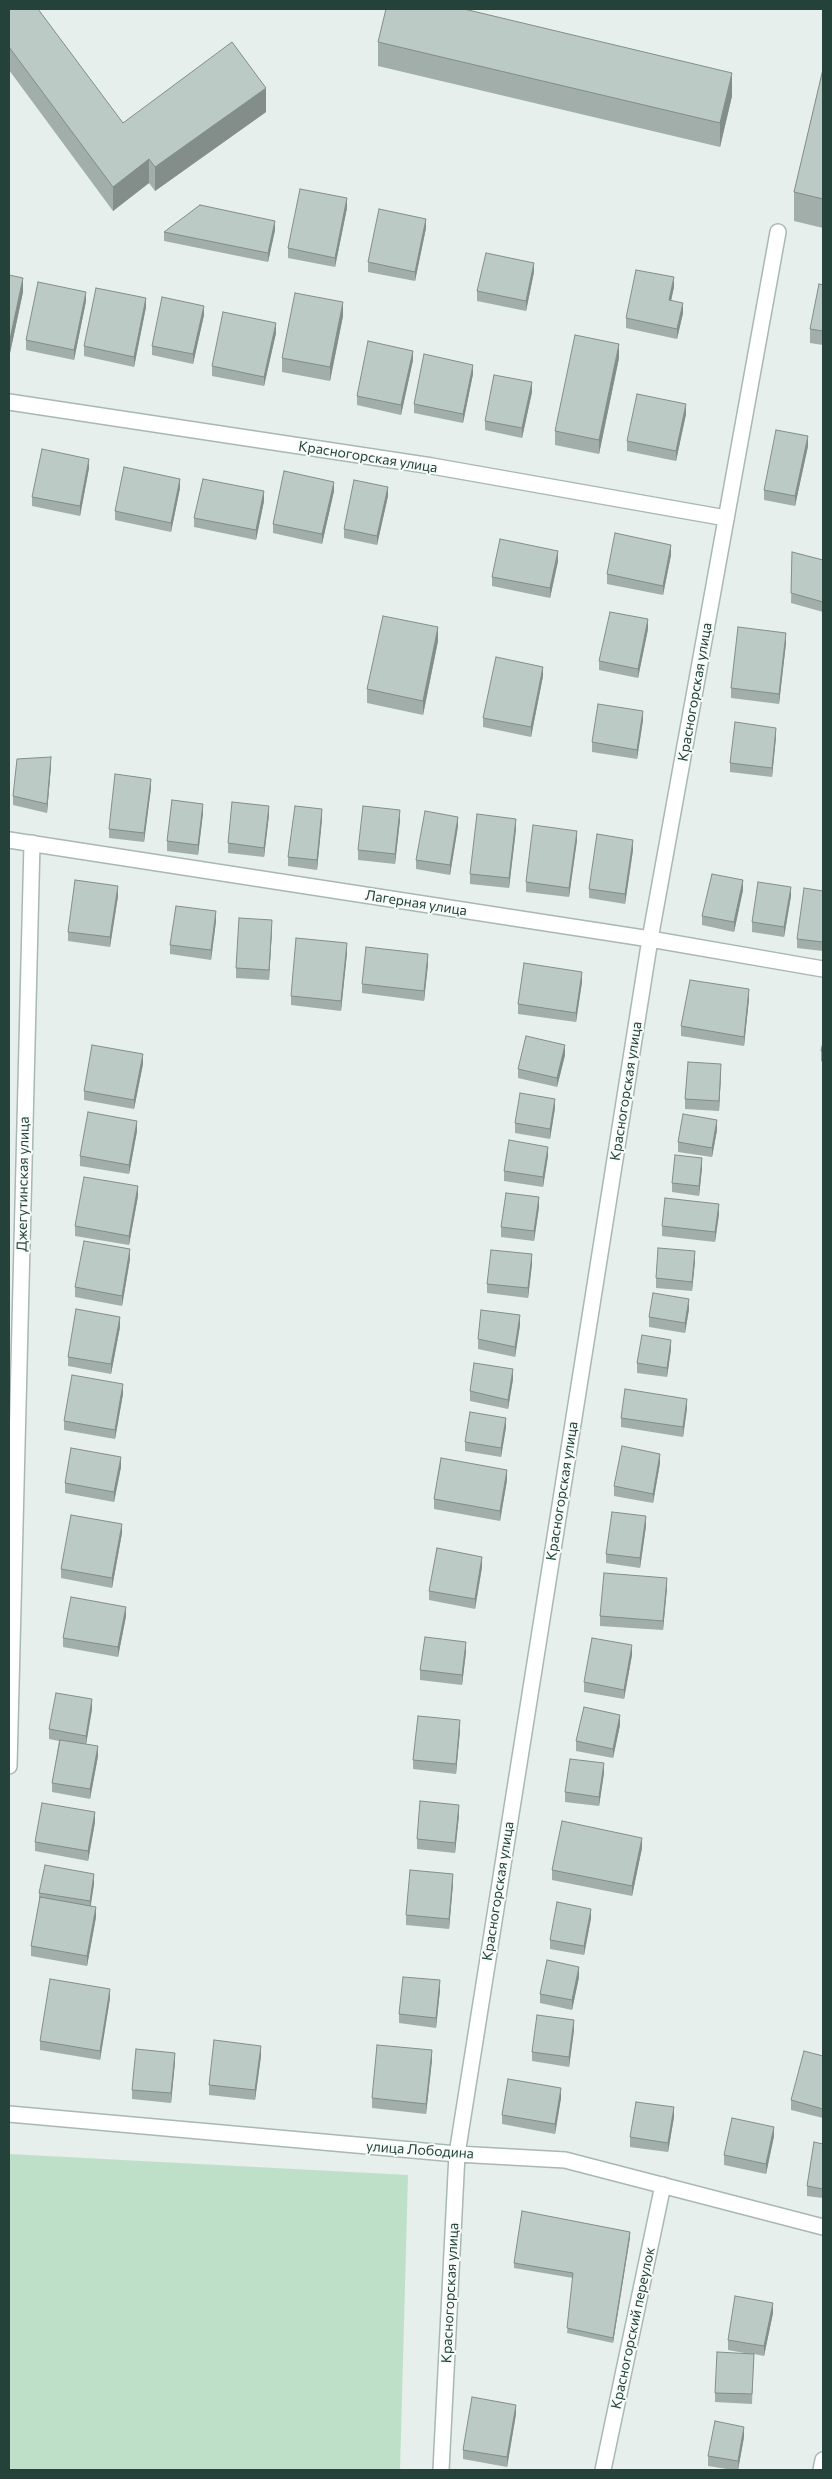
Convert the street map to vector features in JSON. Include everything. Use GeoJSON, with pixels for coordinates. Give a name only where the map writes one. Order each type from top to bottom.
{"type":"FeatureCollection","features":[{"type":"Feature","properties":{"kind":"street","name":"Красногорская улица"},"geometry":{"type":"LineString","coordinates":[[441,2470],[457,2154],[650,939],[778,232]]}},
{"type":"Feature","properties":{"kind":"street","name":"Красногорская улица"},"geometry":{"type":"LineString","coordinates":[[9,402],[432,466],[726,518]]}},
{"type":"Feature","properties":{"kind":"street","name":"Лагерная улица"},"geometry":{"type":"LineString","coordinates":[[9,840],[650,939],[823,970]]}},
{"type":"Feature","properties":{"kind":"street","name":"Джегутинская улица"},"geometry":{"type":"LineString","coordinates":[[9,1766],[32,843]]}},
{"type":"Feature","properties":{"kind":"street","name":"улица Лободина"},"geometry":{"type":"LineString","coordinates":[[9,2114],[457,2154],[565,2160],[823,2227]]}},
{"type":"Feature","properties":{"kind":"street","name":"Красногорский переулок"},"geometry":{"type":"LineString","coordinates":[[603,2470],[663,2185]]}},
{"type":"Feature","properties":{"kind":"street"},"geometry":{"type":"LineString","coordinates":[[821,2470],[823,2460]]}},
{"type":"Feature","properties":{"kind":"green space"},"geometry":{"type":"Polygon","coordinates":[[[9,2154],[408,2175],[400,2470],[9,2470],[9,2154]]]}},
{"type":"Feature","properties":{"kind":"building"},"geometry":{"type":"Polygon","coordinates":[[[9,9],[38,9],[123,123],[232,42],[266,88],[155,167],[149,159],[113,187],[9,47],[9,9]]]}},
{"type":"Feature","properties":{"kind":"building"},"geometry":{"type":"Polygon","coordinates":[[[386,9],[464,9],[732,73],[720,123],[378,42],[386,9]]]}},
{"type":"Feature","properties":{"kind":"building"},"geometry":{"type":"Polygon","coordinates":[[[823,69],[823,199],[794,192],[823,69]]]}},
{"type":"Feature","properties":{"kind":"building"},"geometry":{"type":"Polygon","coordinates":[[[300,189],[347,198],[335,258],[288,248],[300,189]]]}},
{"type":"Feature","properties":{"kind":"building"},"geometry":{"type":"Polygon","coordinates":[[[200,205],[275,221],[268,253],[164,232],[200,205]]]}},
{"type":"Feature","properties":{"kind":"building"},"geometry":{"type":"Polygon","coordinates":[[[379,209],[426,219],[415,272],[368,262],[379,209]]]}},
{"type":"Feature","properties":{"kind":"building"},"geometry":{"type":"Polygon","coordinates":[[[486,253],[534,263],[526,301],[477,291],[486,253]]]}},
{"type":"Feature","properties":{"kind":"building"},"geometry":{"type":"Polygon","coordinates":[[[636,270],[674,277],[669,300],[683,303],[677,329],[626,318],[636,270]]]}},
{"type":"Feature","properties":{"kind":"building"},"geometry":{"type":"Polygon","coordinates":[[[9,275],[23,278],[10,339],[9,339],[9,275]]]}},
{"type":"Feature","properties":{"kind":"building"},"geometry":{"type":"Polygon","coordinates":[[[38,282],[86,292],[74,350],[26,340],[38,282]]]}},
{"type":"Feature","properties":{"kind":"building"},"geometry":{"type":"Polygon","coordinates":[[[819,284],[823,285],[823,331],[810,329],[819,284]]]}},
{"type":"Feature","properties":{"kind":"building"},"geometry":{"type":"Polygon","coordinates":[[[96,288],[146,298],[134,357],[84,346],[96,288]]]}},
{"type":"Feature","properties":{"kind":"building"},"geometry":{"type":"Polygon","coordinates":[[[295,293],[343,302],[330,367],[282,358],[295,293]]]}},
{"type":"Feature","properties":{"kind":"building"},"geometry":{"type":"Polygon","coordinates":[[[162,297],[204,306],[193,354],[152,346],[162,297]]]}},
{"type":"Feature","properties":{"kind":"building"},"geometry":{"type":"Polygon","coordinates":[[[223,312],[276,323],[264,377],[212,366],[223,312]]]}},
{"type":"Feature","properties":{"kind":"building"},"geometry":{"type":"Polygon","coordinates":[[[575,335],[619,344],[599,440],[555,431],[575,335]]]}},
{"type":"Feature","properties":{"kind":"building"},"geometry":{"type":"Polygon","coordinates":[[[368,341],[413,351],[401,405],[357,396],[368,341]]]}},
{"type":"Feature","properties":{"kind":"building"},"geometry":{"type":"Polygon","coordinates":[[[424,354],[473,365],[463,414],[414,404],[424,354]]]}},
{"type":"Feature","properties":{"kind":"building"},"geometry":{"type":"Polygon","coordinates":[[[494,375],[532,382],[522,428],[485,421],[494,375]]]}},
{"type":"Feature","properties":{"kind":"building"},"geometry":{"type":"Polygon","coordinates":[[[637,394],[686,404],[676,451],[627,441],[637,394]]]}},
{"type":"Feature","properties":{"kind":"building"},"geometry":{"type":"Polygon","coordinates":[[[776,430],[808,436],[795,496],[764,490],[776,430]]]}},
{"type":"Feature","properties":{"kind":"building"},"geometry":{"type":"Polygon","coordinates":[[[42,449],[89,459],[80,506],[32,497],[42,449]]]}},
{"type":"Feature","properties":{"kind":"building"},"geometry":{"type":"Polygon","coordinates":[[[124,467],[180,479],[171,523],[115,511],[124,467]]]}},
{"type":"Feature","properties":{"kind":"building"},"geometry":{"type":"Polygon","coordinates":[[[284,471],[334,482],[322,534],[273,524],[284,471]]]}},
{"type":"Feature","properties":{"kind":"building"},"geometry":{"type":"Polygon","coordinates":[[[203,479],[264,491],[256,530],[194,518],[203,479]]]}},
{"type":"Feature","properties":{"kind":"building"},"geometry":{"type":"Polygon","coordinates":[[[354,480],[388,487],[377,536],[344,529],[354,480]]]}},
{"type":"Feature","properties":{"kind":"building"},"geometry":{"type":"Polygon","coordinates":[[[615,533],[671,545],[663,586],[607,574],[615,533]]]}},
{"type":"Feature","properties":{"kind":"building"},"geometry":{"type":"Polygon","coordinates":[[[500,539],[558,551],[550,588],[492,577],[500,539]]]}},
{"type":"Feature","properties":{"kind":"building"},"geometry":{"type":"Polygon","coordinates":[[[792,552],[823,560],[823,602],[791,593],[792,552]]]}},
{"type":"Feature","properties":{"kind":"building"},"geometry":{"type":"Polygon","coordinates":[[[610,612],[648,619],[638,669],[599,661],[610,612]]]}},
{"type":"Feature","properties":{"kind":"building"},"geometry":{"type":"Polygon","coordinates":[[[383,616],[438,627],[423,701],[367,689],[383,616]]]}},
{"type":"Feature","properties":{"kind":"building"},"geometry":{"type":"Polygon","coordinates":[[[738,627],[786,633],[779,694],[731,688],[738,627]]]}},
{"type":"Feature","properties":{"kind":"building"},"geometry":{"type":"Polygon","coordinates":[[[496,657],[543,667],[531,727],[483,718],[496,657]]]}},
{"type":"Feature","properties":{"kind":"building"},"geometry":{"type":"Polygon","coordinates":[[[598,704],[643,711],[637,750],[592,742],[598,704]]]}},
{"type":"Feature","properties":{"kind":"building"},"geometry":{"type":"Polygon","coordinates":[[[735,722],[776,728],[772,768],[730,763],[735,722]]]}},
{"type":"Feature","properties":{"kind":"building"},"geometry":{"type":"Polygon","coordinates":[[[51,757],[47,804],[13,796],[17,759],[51,757]]]}},
{"type":"Feature","properties":{"kind":"building"},"geometry":{"type":"Polygon","coordinates":[[[115,774],[151,779],[144,833],[109,829],[115,774]]]}},
{"type":"Feature","properties":{"kind":"building"},"geometry":{"type":"Polygon","coordinates":[[[172,800],[203,804],[198,845],[167,841],[172,800]]]}},
{"type":"Feature","properties":{"kind":"building"},"geometry":{"type":"Polygon","coordinates":[[[232,802],[269,806],[264,848],[228,843],[232,802]]]}},
{"type":"Feature","properties":{"kind":"building"},"geometry":{"type":"Polygon","coordinates":[[[295,806],[322,809],[317,860],[288,857],[295,806]]]}},
{"type":"Feature","properties":{"kind":"building"},"geometry":{"type":"Polygon","coordinates":[[[363,806],[400,810],[395,854],[358,850],[363,806]]]}},
{"type":"Feature","properties":{"kind":"building"},"geometry":{"type":"Polygon","coordinates":[[[425,811],[458,817],[450,865],[416,860],[425,811]]]}},
{"type":"Feature","properties":{"kind":"building"},"geometry":{"type":"Polygon","coordinates":[[[477,814],[516,819],[509,878],[470,874],[477,814]]]}},
{"type":"Feature","properties":{"kind":"building"},"geometry":{"type":"Polygon","coordinates":[[[533,825],[577,831],[569,888],[526,882],[533,825]]]}},
{"type":"Feature","properties":{"kind":"building"},"geometry":{"type":"Polygon","coordinates":[[[597,834],[633,840],[625,894],[589,889],[597,834]]]}},
{"type":"Feature","properties":{"kind":"building"},"geometry":{"type":"Polygon","coordinates":[[[712,874],[743,880],[734,922],[702,916],[712,874]]]}},
{"type":"Feature","properties":{"kind":"building"},"geometry":{"type":"Polygon","coordinates":[[[75,880],[118,886],[110,937],[68,932],[75,880]]]}},
{"type":"Feature","properties":{"kind":"building"},"geometry":{"type":"Polygon","coordinates":[[[758,882],[791,887],[784,927],[752,922],[758,882]]]}},
{"type":"Feature","properties":{"kind":"building"},"geometry":{"type":"Polygon","coordinates":[[[804,888],[823,891],[823,942],[797,939],[804,888]]]}},
{"type":"Feature","properties":{"kind":"building"},"geometry":{"type":"Polygon","coordinates":[[[176,906],[216,911],[211,950],[170,945],[176,906]]]}},
{"type":"Feature","properties":{"kind":"building"},"geometry":{"type":"Polygon","coordinates":[[[239,918],[272,920],[269,970],[236,968],[239,918]]]}},
{"type":"Feature","properties":{"kind":"building"},"geometry":{"type":"Polygon","coordinates":[[[296,938],[347,943],[341,1001],[291,996],[296,938]]]}},
{"type":"Feature","properties":{"kind":"building"},"geometry":{"type":"Polygon","coordinates":[[[366,947],[428,954],[424,991],[362,984],[366,947]]]}},
{"type":"Feature","properties":{"kind":"building"},"geometry":{"type":"Polygon","coordinates":[[[524,963],[582,972],[576,1013],[518,1004],[524,963]]]}},
{"type":"Feature","properties":{"kind":"building"},"geometry":{"type":"Polygon","coordinates":[[[690,980],[749,989],[744,1037],[681,1026],[690,980]]]}},
{"type":"Feature","properties":{"kind":"building"},"geometry":{"type":"Polygon","coordinates":[[[526,1036],[565,1045],[557,1078],[518,1069],[526,1036]]]}},
{"type":"Feature","properties":{"kind":"building"},"geometry":{"type":"Polygon","coordinates":[[[92,1045],[143,1054],[134,1100],[84,1091],[92,1045]]]}},
{"type":"Feature","properties":{"kind":"building"},"geometry":{"type":"Polygon","coordinates":[[[688,1062],[721,1064],[719,1101],[685,1099],[688,1062]]]}},
{"type":"Feature","properties":{"kind":"building"},"geometry":{"type":"Polygon","coordinates":[[[520,1093],[555,1099],[550,1129],[515,1123],[520,1093]]]}},
{"type":"Feature","properties":{"kind":"building"},"geometry":{"type":"Polygon","coordinates":[[[88,1112],[137,1121],[129,1165],[80,1156],[88,1112]]]}},
{"type":"Feature","properties":{"kind":"building"},"geometry":{"type":"Polygon","coordinates":[[[683,1114],[717,1120],[712,1148],[678,1142],[683,1114]]]}},
{"type":"Feature","properties":{"kind":"building"},"geometry":{"type":"Polygon","coordinates":[[[509,1140],[548,1147],[543,1177],[504,1171],[509,1140]]]}},
{"type":"Feature","properties":{"kind":"building"},"geometry":{"type":"Polygon","coordinates":[[[675,1155],[702,1158],[699,1186],[672,1183],[675,1155]]]}},
{"type":"Feature","properties":{"kind":"building"},"geometry":{"type":"Polygon","coordinates":[[[84,1177],[138,1186],[129,1236],[75,1226],[84,1177]]]}},
{"type":"Feature","properties":{"kind":"building"},"geometry":{"type":"Polygon","coordinates":[[[506,1193],[539,1197],[534,1231],[501,1227],[506,1193]]]}},
{"type":"Feature","properties":{"kind":"building"},"geometry":{"type":"Polygon","coordinates":[[[665,1198],[719,1204],[715,1232],[662,1226],[665,1198]]]}},
{"type":"Feature","properties":{"kind":"building"},"geometry":{"type":"Polygon","coordinates":[[[84,1241],[130,1249],[122,1296],[75,1287],[84,1241]]]}},
{"type":"Feature","properties":{"kind":"building"},"geometry":{"type":"Polygon","coordinates":[[[658,1248],[695,1251],[692,1282],[656,1278],[658,1248]]]}},
{"type":"Feature","properties":{"kind":"building"},"geometry":{"type":"Polygon","coordinates":[[[491,1250],[532,1254],[528,1288],[487,1284],[491,1250]]]}},
{"type":"Feature","properties":{"kind":"building"},"geometry":{"type":"Polygon","coordinates":[[[653,1293],[689,1299],[685,1323],[649,1317],[653,1293]]]}},
{"type":"Feature","properties":{"kind":"building"},"geometry":{"type":"Polygon","coordinates":[[[76,1309],[120,1317],[111,1364],[68,1357],[76,1309]]]}},
{"type":"Feature","properties":{"kind":"building"},"geometry":{"type":"Polygon","coordinates":[[[481,1310],[520,1315],[515,1347],[478,1339],[481,1310]]]}},
{"type":"Feature","properties":{"kind":"building"},"geometry":{"type":"Polygon","coordinates":[[[642,1335],[671,1340],[667,1368],[637,1363],[642,1335]]]}},
{"type":"Feature","properties":{"kind":"building"},"geometry":{"type":"Polygon","coordinates":[[[474,1363],[513,1369],[508,1400],[470,1391],[474,1363]]]}},
{"type":"Feature","properties":{"kind":"building"},"geometry":{"type":"Polygon","coordinates":[[[72,1375],[123,1384],[115,1430],[64,1421],[72,1375]]]}},
{"type":"Feature","properties":{"kind":"building"},"geometry":{"type":"Polygon","coordinates":[[[625,1389],[687,1399],[683,1427],[621,1418],[625,1389]]]}},
{"type":"Feature","properties":{"kind":"building"},"geometry":{"type":"Polygon","coordinates":[[[470,1412],[506,1418],[501,1448],[465,1442],[470,1412]]]}},
{"type":"Feature","properties":{"kind":"building"},"geometry":{"type":"Polygon","coordinates":[[[622,1446],[660,1454],[653,1494],[614,1486],[622,1446]]]}},
{"type":"Feature","properties":{"kind":"building"},"geometry":{"type":"Polygon","coordinates":[[[71,1448],[121,1457],[114,1492],[65,1483],[71,1448]]]}},
{"type":"Feature","properties":{"kind":"building"},"geometry":{"type":"Polygon","coordinates":[[[441,1458],[507,1470],[500,1511],[434,1499],[441,1458]]]}},
{"type":"Feature","properties":{"kind":"building"},"geometry":{"type":"Polygon","coordinates":[[[612,1512],[646,1516],[640,1558],[606,1554],[612,1512]]]}},
{"type":"Feature","properties":{"kind":"building"},"geometry":{"type":"Polygon","coordinates":[[[71,1515],[122,1524],[112,1578],[61,1569],[71,1515]]]}},
{"type":"Feature","properties":{"kind":"building"},"geometry":{"type":"Polygon","coordinates":[[[437,1548],[482,1557],[475,1599],[429,1591],[437,1548]]]}},
{"type":"Feature","properties":{"kind":"building"},"geometry":{"type":"Polygon","coordinates":[[[604,1573],[667,1578],[663,1621],[600,1616],[604,1573]]]}},
{"type":"Feature","properties":{"kind":"building"},"geometry":{"type":"Polygon","coordinates":[[[71,1597],[126,1607],[118,1647],[63,1638],[71,1597]]]}},
{"type":"Feature","properties":{"kind":"building"},"geometry":{"type":"Polygon","coordinates":[[[425,1637],[466,1642],[462,1675],[420,1670],[425,1637]]]}},
{"type":"Feature","properties":{"kind":"building"},"geometry":{"type":"Polygon","coordinates":[[[592,1638],[632,1645],[624,1690],[584,1682],[592,1638]]]}},
{"type":"Feature","properties":{"kind":"building"},"geometry":{"type":"Polygon","coordinates":[[[56,1693],[92,1699],[86,1736],[49,1729],[56,1693]]]}},
{"type":"Feature","properties":{"kind":"building"},"geometry":{"type":"Polygon","coordinates":[[[584,1707],[620,1715],[613,1749],[576,1741],[584,1707]]]}},
{"type":"Feature","properties":{"kind":"building"},"geometry":{"type":"Polygon","coordinates":[[[418,1716],[460,1720],[456,1764],[413,1760],[418,1716]]]}},
{"type":"Feature","properties":{"kind":"building"},"geometry":{"type":"Polygon","coordinates":[[[60,1740],[98,1746],[90,1789],[52,1783],[60,1740]]]}},
{"type":"Feature","properties":{"kind":"building"},"geometry":{"type":"Polygon","coordinates":[[[570,1759],[604,1763],[599,1797],[565,1792],[570,1759]]]}},
{"type":"Feature","properties":{"kind":"building"},"geometry":{"type":"Polygon","coordinates":[[[420,1801],[459,1805],[455,1843],[417,1839],[420,1801]]]}},
{"type":"Feature","properties":{"kind":"building"},"geometry":{"type":"Polygon","coordinates":[[[42,1803],[95,1812],[88,1851],[35,1842],[42,1803]]]}},
{"type":"Feature","properties":{"kind":"building"},"geometry":{"type":"Polygon","coordinates":[[[562,1821],[642,1838],[632,1886],[552,1870],[562,1821]]]}},
{"type":"Feature","properties":{"kind":"building"},"geometry":{"type":"Polygon","coordinates":[[[45,1865],[94,1874],[90,1901],[39,1893],[45,1865]]]}},
{"type":"Feature","properties":{"kind":"building"},"geometry":{"type":"Polygon","coordinates":[[[410,1870],[453,1874],[449,1919],[406,1915],[410,1870]]]}},
{"type":"Feature","properties":{"kind":"building"},"geometry":{"type":"Polygon","coordinates":[[[40,1897],[96,1907],[87,1956],[31,1946],[40,1897]]]}},
{"type":"Feature","properties":{"kind":"building"},"geometry":{"type":"Polygon","coordinates":[[[557,1902],[591,1909],[584,1946],[550,1940],[557,1902]]]}},
{"type":"Feature","properties":{"kind":"building"},"geometry":{"type":"Polygon","coordinates":[[[547,1960],[579,1967],[572,2000],[540,1994],[547,1960]]]}},
{"type":"Feature","properties":{"kind":"building"},"geometry":{"type":"Polygon","coordinates":[[[403,1977],[440,1980],[436,2018],[399,2014],[403,1977]]]}},
{"type":"Feature","properties":{"kind":"building"},"geometry":{"type":"Polygon","coordinates":[[[50,1979],[110,1989],[100,2051],[40,2041],[50,1979]]]}},
{"type":"Feature","properties":{"kind":"building"},"geometry":{"type":"Polygon","coordinates":[[[537,2015],[574,2020],[569,2057],[532,2052],[537,2015]]]}},
{"type":"Feature","properties":{"kind":"building"},"geometry":{"type":"Polygon","coordinates":[[[214,2040],[261,2046],[255,2090],[209,2085],[214,2040]]]}},
{"type":"Feature","properties":{"kind":"building"},"geometry":{"type":"Polygon","coordinates":[[[377,2045],[432,2050],[426,2104],[372,2098],[377,2045]]]}},
{"type":"Feature","properties":{"kind":"building"},"geometry":{"type":"Polygon","coordinates":[[[136,2049],[175,2053],[171,2093],[132,2090],[136,2049]]]}},
{"type":"Feature","properties":{"kind":"building"},"geometry":{"type":"Polygon","coordinates":[[[804,2051],[823,2056],[823,2109],[791,2100],[804,2051]]]}},
{"type":"Feature","properties":{"kind":"building"},"geometry":{"type":"Polygon","coordinates":[[[508,2079],[561,2088],[555,2124],[502,2115],[508,2079]]]}},
{"type":"Feature","properties":{"kind":"building"},"geometry":{"type":"Polygon","coordinates":[[[636,2102],[674,2107],[668,2143],[630,2137],[636,2102]]]}},
{"type":"Feature","properties":{"kind":"building"},"geometry":{"type":"Polygon","coordinates":[[[732,2118],[774,2127],[766,2164],[724,2155],[732,2118]]]}},
{"type":"Feature","properties":{"kind":"building"},"geometry":{"type":"Polygon","coordinates":[[[814,2142],[823,2144],[823,2189],[807,2186],[814,2142]]]}},
{"type":"Feature","properties":{"kind":"building"},"geometry":{"type":"Polygon","coordinates":[[[522,2211],[630,2232],[613,2338],[567,2328],[573,2273],[514,2263],[522,2211]]]}},
{"type":"Feature","properties":{"kind":"building"},"geometry":{"type":"Polygon","coordinates":[[[735,2296],[773,2303],[764,2346],[728,2340],[735,2296]]]}},
{"type":"Feature","properties":{"kind":"building"},"geometry":{"type":"Polygon","coordinates":[[[717,2352],[754,2354],[752,2394],[715,2393],[717,2352]]]}},
{"type":"Feature","properties":{"kind":"building"},"geometry":{"type":"Polygon","coordinates":[[[472,2397],[516,2405],[507,2457],[463,2450],[472,2397]]]}},
{"type":"Feature","properties":{"kind":"building"},"geometry":{"type":"Polygon","coordinates":[[[715,2421],[744,2427],[738,2461],[708,2456],[715,2421]]]}}]}
